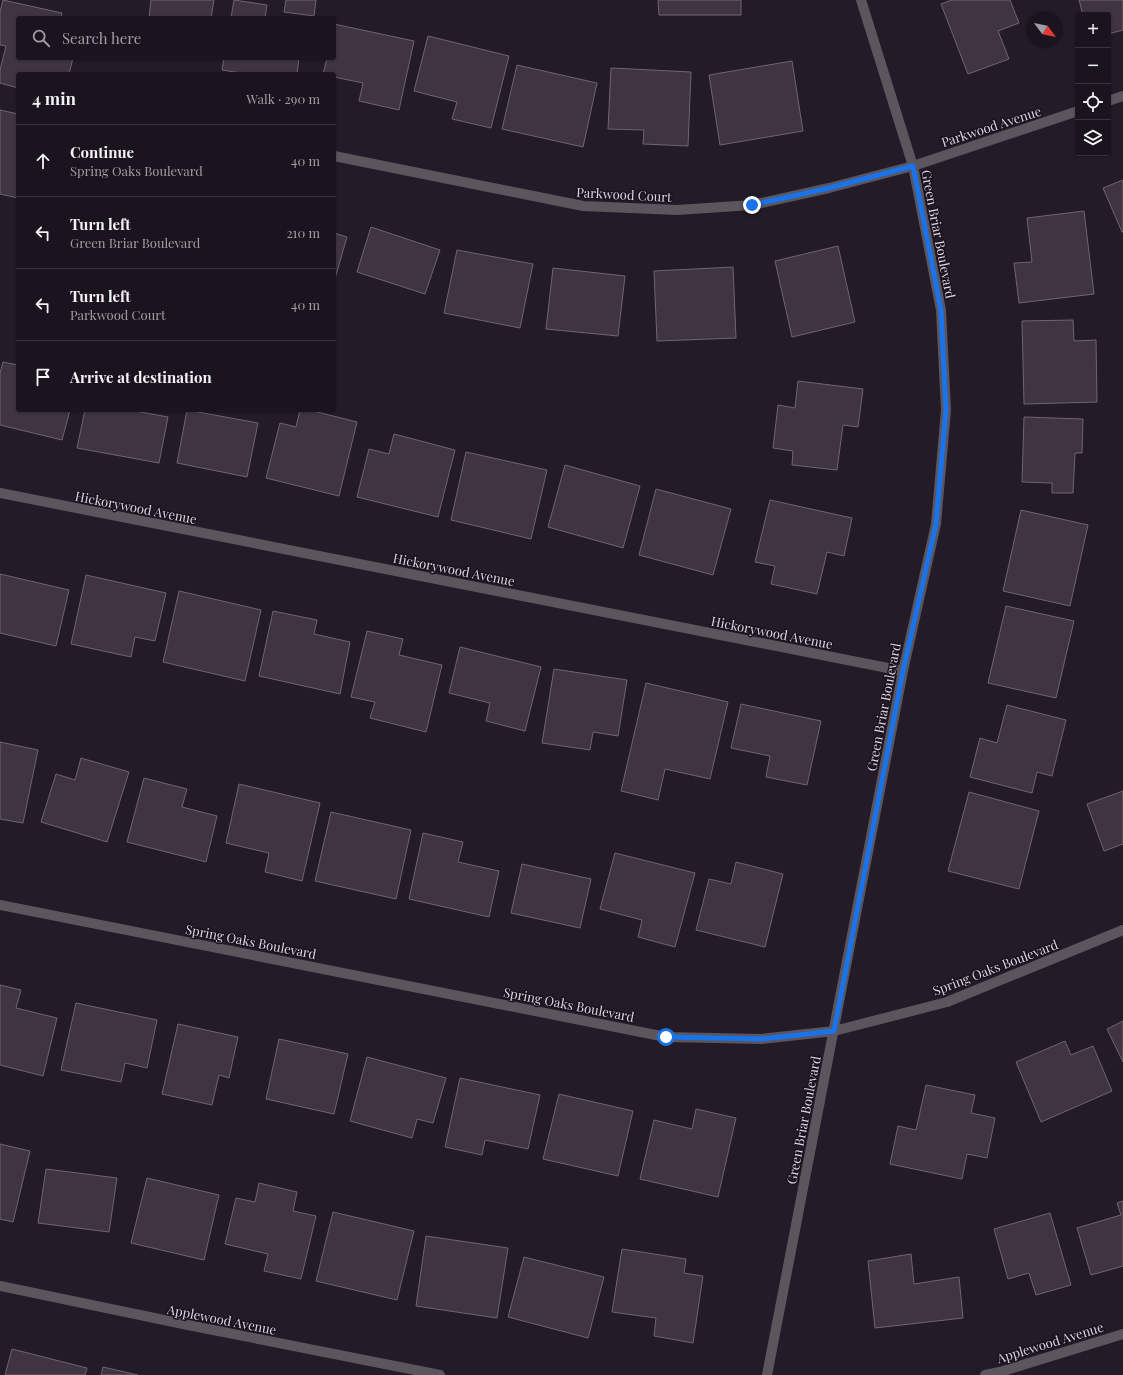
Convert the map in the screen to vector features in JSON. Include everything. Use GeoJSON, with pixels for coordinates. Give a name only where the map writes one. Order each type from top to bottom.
{"type":"FeatureCollection","features":[{"type":"Feature","properties":{"kind":"street","name":"Green Briar Boulevard"},"geometry":{"type":"LineString","coordinates":[[766,1375],[903,671],[936,524],[946,410],[941,310],[913,166],[861,0]]}},
{"type":"Feature","properties":{"kind":"street"},"geometry":{"type":"LineString","coordinates":[[1111,100],[1123,96]]}},
{"type":"Feature","properties":{"kind":"street","name":"Parkwood Avenue"},"geometry":{"type":"LineString","coordinates":[[913,166],[1075,112]]}},
{"type":"Feature","properties":{"kind":"street","name":"Parkwood Court"},"geometry":{"type":"LineString","coordinates":[[336,156],[583,206],[677,210],[752,205],[829,188],[913,166]]}},
{"type":"Feature","properties":{"kind":"street","name":"Hickorywood Avenue"},"geometry":{"type":"LineString","coordinates":[[0,493],[903,671]]}},
{"type":"Feature","properties":{"kind":"street","name":"Spring Oaks Boulevard"},"geometry":{"type":"LineString","coordinates":[[0,905],[666,1037],[761,1039],[834,1031],[947,1002],[1123,930]]}},
{"type":"Feature","properties":{"kind":"street","name":"Applewood Avenue"},"geometry":{"type":"LineString","coordinates":[[0,1286],[440,1375]]}},
{"type":"Feature","properties":{"kind":"street","name":"Applewood Avenue"},"geometry":{"type":"LineString","coordinates":[[985,1375],[1000,1372],[1123,1334]]}},
{"type":"Feature","properties":{"kind":"building"},"geometry":{"type":"Polygon","coordinates":[[[3,0],[62,13],[61,16],[16,16],[16,60],[72,60],[70,72],[16,72],[16,87],[0,83],[0,70],[6,46],[0,45],[0,12],[3,0]]]}},
{"type":"Feature","properties":{"kind":"building"},"geometry":{"type":"Polygon","coordinates":[[[151,0],[214,0],[211,16],[149,16],[151,0]]]}},
{"type":"Feature","properties":{"kind":"building"},"geometry":{"type":"Polygon","coordinates":[[[234,0],[267,5],[265,16],[231,16],[234,0]]]}},
{"type":"Feature","properties":{"kind":"building"},"geometry":{"type":"Polygon","coordinates":[[[286,0],[316,0],[314,16],[284,12],[286,0]]]}},
{"type":"Feature","properties":{"kind":"building"},"geometry":{"type":"Polygon","coordinates":[[[658,0],[741,0],[741,15],[659,15],[658,0]]]}},
{"type":"Feature","properties":{"kind":"building"},"geometry":{"type":"Polygon","coordinates":[[[952,0],[1010,0],[1019,23],[998,31],[1009,59],[968,74],[941,4],[952,0]]]}},
{"type":"Feature","properties":{"kind":"building"},"geometry":{"type":"Polygon","coordinates":[[[1079,0],[1123,0],[1123,30],[1111,33],[1111,12],[1082,12],[1079,0]]]}},
{"type":"Feature","properties":{"kind":"building"},"geometry":{"type":"Polygon","coordinates":[[[336,24],[414,41],[399,110],[359,101],[363,83],[336,77],[336,72],[324,72],[326,60],[336,60],[336,24]]]}},
{"type":"Feature","properties":{"kind":"building"},"geometry":{"type":"Polygon","coordinates":[[[428,36],[509,56],[491,128],[452,119],[457,102],[414,91],[428,36]]]}},
{"type":"Feature","properties":{"kind":"building"},"geometry":{"type":"Polygon","coordinates":[[[224,60],[299,60],[297,72],[234,72],[222,70],[224,60]]]}},
{"type":"Feature","properties":{"kind":"building"},"geometry":{"type":"Polygon","coordinates":[[[792,61],[803,131],[720,145],[709,75],[792,61]]]}},
{"type":"Feature","properties":{"kind":"building"},"geometry":{"type":"Polygon","coordinates":[[[517,65],[597,83],[583,147],[502,129],[517,65]]]}},
{"type":"Feature","properties":{"kind":"building"},"geometry":{"type":"Polygon","coordinates":[[[611,68],[691,72],[688,146],[643,144],[644,130],[608,129],[611,68]]]}},
{"type":"Feature","properties":{"kind":"building"},"geometry":{"type":"Polygon","coordinates":[[[0,110],[16,114],[16,198],[0,194],[0,110]]]}},
{"type":"Feature","properties":{"kind":"building"},"geometry":{"type":"Polygon","coordinates":[[[1123,180],[1123,232],[1122,232],[1103,188],[1123,180]]]}},
{"type":"Feature","properties":{"kind":"building"},"geometry":{"type":"Polygon","coordinates":[[[1084,211],[1094,294],[1019,303],[1014,263],[1032,262],[1027,218],[1084,211]]]}},
{"type":"Feature","properties":{"kind":"building"},"geometry":{"type":"Polygon","coordinates":[[[371,227],[440,250],[425,294],[357,272],[371,227]]]}},
{"type":"Feature","properties":{"kind":"building"},"geometry":{"type":"Polygon","coordinates":[[[336,234],[347,237],[336,275],[336,234]]]}},
{"type":"Feature","properties":{"kind":"building"},"geometry":{"type":"Polygon","coordinates":[[[838,246],[855,322],[792,337],[775,261],[838,246]]]}},
{"type":"Feature","properties":{"kind":"building"},"geometry":{"type":"Polygon","coordinates":[[[457,250],[533,264],[520,328],[444,313],[457,250]]]}},
{"type":"Feature","properties":{"kind":"building"},"geometry":{"type":"Polygon","coordinates":[[[733,267],[736,338],[657,341],[654,271],[733,267]]]}},
{"type":"Feature","properties":{"kind":"building"},"geometry":{"type":"Polygon","coordinates":[[[553,268],[625,276],[618,336],[546,329],[553,268]]]}},
{"type":"Feature","properties":{"kind":"building"},"geometry":{"type":"Polygon","coordinates":[[[1073,320],[1074,341],[1096,340],[1097,402],[1024,404],[1022,321],[1073,320]]]}},
{"type":"Feature","properties":{"kind":"building"},"geometry":{"type":"Polygon","coordinates":[[[3,362],[16,365],[16,412],[69,412],[62,440],[0,425],[0,373],[3,362]]]}},
{"type":"Feature","properties":{"kind":"building"},"geometry":{"type":"Polygon","coordinates":[[[798,381],[863,389],[858,427],[843,425],[837,470],[792,465],[793,451],[773,448],[778,405],[795,408],[798,381]]]}},
{"type":"Feature","properties":{"kind":"building"},"geometry":{"type":"Polygon","coordinates":[[[85,412],[141,412],[168,417],[159,463],[77,448],[85,412]]]}},
{"type":"Feature","properties":{"kind":"building"},"geometry":{"type":"Polygon","coordinates":[[[187,412],[198,412],[258,423],[247,477],[177,463],[187,412]]]}},
{"type":"Feature","properties":{"kind":"building"},"geometry":{"type":"Polygon","coordinates":[[[300,412],[317,412],[357,422],[339,496],[266,478],[280,423],[296,427],[300,412]]]}},
{"type":"Feature","properties":{"kind":"building"},"geometry":{"type":"Polygon","coordinates":[[[1024,417],[1083,419],[1082,453],[1075,453],[1073,493],[1052,493],[1052,483],[1022,482],[1024,417]]]}},
{"type":"Feature","properties":{"kind":"building"},"geometry":{"type":"Polygon","coordinates":[[[394,434],[455,450],[438,517],[357,497],[369,449],[389,454],[394,434]]]}},
{"type":"Feature","properties":{"kind":"building"},"geometry":{"type":"Polygon","coordinates":[[[466,452],[547,470],[531,539],[451,520],[466,452]]]}},
{"type":"Feature","properties":{"kind":"building"},"geometry":{"type":"Polygon","coordinates":[[[565,465],[640,486],[623,548],[548,527],[565,465]]]}},
{"type":"Feature","properties":{"kind":"building"},"geometry":{"type":"Polygon","coordinates":[[[656,489],[731,509],[713,575],[639,555],[656,489]]]}},
{"type":"Feature","properties":{"kind":"building"},"geometry":{"type":"Polygon","coordinates":[[[770,500],[852,518],[844,556],[827,552],[817,594],[771,584],[775,566],[755,562],[770,500]]]}},
{"type":"Feature","properties":{"kind":"building"},"geometry":{"type":"Polygon","coordinates":[[[1021,510],[1088,525],[1070,606],[1003,591],[1021,510]]]}},
{"type":"Feature","properties":{"kind":"building"},"geometry":{"type":"Polygon","coordinates":[[[0,574],[69,590],[56,646],[0,633],[0,574]]]}},
{"type":"Feature","properties":{"kind":"building"},"geometry":{"type":"Polygon","coordinates":[[[86,575],[166,593],[155,641],[135,637],[131,657],[71,644],[86,575]]]}},
{"type":"Feature","properties":{"kind":"building"},"geometry":{"type":"Polygon","coordinates":[[[179,591],[261,610],[245,681],[163,662],[179,591]]]}},
{"type":"Feature","properties":{"kind":"building"},"geometry":{"type":"Polygon","coordinates":[[[1006,606],[1074,621],[1056,698],[988,683],[1006,606]]]}},
{"type":"Feature","properties":{"kind":"building"},"geometry":{"type":"Polygon","coordinates":[[[273,611],[317,620],[314,634],[350,642],[340,694],[259,676],[273,611]]]}},
{"type":"Feature","properties":{"kind":"building"},"geometry":{"type":"Polygon","coordinates":[[[367,631],[403,639],[399,655],[442,665],[426,732],[370,718],[375,702],[351,697],[367,631]]]}},
{"type":"Feature","properties":{"kind":"building"},"geometry":{"type":"Polygon","coordinates":[[[460,647],[541,667],[525,731],[486,721],[490,703],[449,693],[460,647]]]}},
{"type":"Feature","properties":{"kind":"building"},"geometry":{"type":"Polygon","coordinates":[[[554,669],[627,680],[618,736],[593,732],[590,750],[542,743],[554,669]]]}},
{"type":"Feature","properties":{"kind":"building"},"geometry":{"type":"Polygon","coordinates":[[[646,683],[728,702],[710,779],[665,769],[658,800],[621,791],[646,683]]]}},
{"type":"Feature","properties":{"kind":"building"},"geometry":{"type":"Polygon","coordinates":[[[741,704],[821,721],[807,785],[766,777],[770,756],[731,748],[741,704]]]}},
{"type":"Feature","properties":{"kind":"building"},"geometry":{"type":"Polygon","coordinates":[[[1007,705],[1066,720],[1052,776],[1037,772],[1032,793],[970,777],[980,738],[997,743],[1007,705]]]}},
{"type":"Feature","properties":{"kind":"building"},"geometry":{"type":"Polygon","coordinates":[[[0,742],[38,750],[23,823],[0,819],[0,742]]]}},
{"type":"Feature","properties":{"kind":"building"},"geometry":{"type":"Polygon","coordinates":[[[81,758],[129,772],[107,842],[41,822],[56,774],[75,780],[81,758]]]}},
{"type":"Feature","properties":{"kind":"building"},"geometry":{"type":"Polygon","coordinates":[[[144,778],[187,789],[182,807],[217,816],[206,862],[127,842],[144,778]]]}},
{"type":"Feature","properties":{"kind":"building"},"geometry":{"type":"Polygon","coordinates":[[[239,784],[320,803],[302,881],[265,872],[269,853],[226,843],[239,784]]]}},
{"type":"Feature","properties":{"kind":"building"},"geometry":{"type":"Polygon","coordinates":[[[1123,791],[1123,844],[1104,851],[1087,804],[1123,791]]]}},
{"type":"Feature","properties":{"kind":"building"},"geometry":{"type":"Polygon","coordinates":[[[969,792],[1039,811],[1019,889],[948,871],[969,792]]]}},
{"type":"Feature","properties":{"kind":"building"},"geometry":{"type":"Polygon","coordinates":[[[331,812],[411,830],[396,899],[315,881],[331,812]]]}},
{"type":"Feature","properties":{"kind":"building"},"geometry":{"type":"Polygon","coordinates":[[[423,833],[463,842],[458,862],[499,871],[489,917],[409,899],[423,833]]]}},
{"type":"Feature","properties":{"kind":"building"},"geometry":{"type":"Polygon","coordinates":[[[615,853],[695,873],[675,947],[638,937],[642,920],[600,909],[615,853]]]}},
{"type":"Feature","properties":{"kind":"building"},"geometry":{"type":"Polygon","coordinates":[[[736,862],[783,874],[765,947],[696,930],[709,879],[731,884],[736,862]]]}},
{"type":"Feature","properties":{"kind":"building"},"geometry":{"type":"Polygon","coordinates":[[[522,864],[591,879],[580,928],[511,913],[522,864]]]}},
{"type":"Feature","properties":{"kind":"building"},"geometry":{"type":"Polygon","coordinates":[[[0,985],[21,990],[16,1008],[57,1018],[43,1076],[0,1065],[0,985]]]}},
{"type":"Feature","properties":{"kind":"building"},"geometry":{"type":"Polygon","coordinates":[[[76,1003],[157,1020],[147,1068],[125,1063],[121,1082],[61,1070],[76,1003]]]}},
{"type":"Feature","properties":{"kind":"building"},"geometry":{"type":"Polygon","coordinates":[[[1123,1021],[1123,1062],[1107,1029],[1123,1021]]]}},
{"type":"Feature","properties":{"kind":"building"},"geometry":{"type":"Polygon","coordinates":[[[178,1024],[238,1037],[229,1078],[219,1075],[212,1105],[162,1094],[178,1024]]]}},
{"type":"Feature","properties":{"kind":"building"},"geometry":{"type":"Polygon","coordinates":[[[279,1039],[348,1054],[334,1114],[266,1099],[279,1039]]]}},
{"type":"Feature","properties":{"kind":"building"},"geometry":{"type":"Polygon","coordinates":[[[1065,1041],[1071,1055],[1093,1046],[1112,1091],[1041,1122],[1016,1062],[1065,1041]]]}},
{"type":"Feature","properties":{"kind":"building"},"geometry":{"type":"Polygon","coordinates":[[[367,1057],[446,1078],[433,1123],[417,1119],[412,1138],[350,1121],[367,1057]]]}},
{"type":"Feature","properties":{"kind":"building"},"geometry":{"type":"Polygon","coordinates":[[[460,1078],[540,1095],[528,1149],[485,1140],[482,1155],[445,1147],[460,1078]]]}},
{"type":"Feature","properties":{"kind":"building"},"geometry":{"type":"Polygon","coordinates":[[[926,1085],[975,1095],[971,1113],[995,1118],[987,1158],[967,1154],[962,1179],[890,1164],[898,1126],[916,1130],[926,1085]]]}},
{"type":"Feature","properties":{"kind":"building"},"geometry":{"type":"Polygon","coordinates":[[[559,1094],[633,1111],[618,1176],[543,1159],[559,1094]]]}},
{"type":"Feature","properties":{"kind":"building"},"geometry":{"type":"Polygon","coordinates":[[[696,1109],[736,1118],[718,1197],[640,1179],[654,1120],[692,1129],[696,1109]]]}},
{"type":"Feature","properties":{"kind":"building"},"geometry":{"type":"Polygon","coordinates":[[[0,1144],[30,1151],[13,1222],[0,1219],[0,1144]]]}},
{"type":"Feature","properties":{"kind":"building"},"geometry":{"type":"Polygon","coordinates":[[[46,1169],[117,1178],[109,1232],[38,1223],[46,1169]]]}},
{"type":"Feature","properties":{"kind":"building"},"geometry":{"type":"Polygon","coordinates":[[[147,1178],[219,1195],[204,1260],[131,1243],[147,1178]]]}},
{"type":"Feature","properties":{"kind":"building"},"geometry":{"type":"Polygon","coordinates":[[[259,1183],[297,1192],[293,1211],[316,1216],[301,1279],[264,1271],[268,1254],[225,1244],[236,1198],[255,1202],[259,1183]]]}},
{"type":"Feature","properties":{"kind":"building"},"geometry":{"type":"Polygon","coordinates":[[[1123,1201],[1123,1266],[1091,1275],[1077,1228],[1121,1215],[1117,1203],[1123,1201]]]}},
{"type":"Feature","properties":{"kind":"building"},"geometry":{"type":"Polygon","coordinates":[[[333,1212],[414,1231],[397,1300],[316,1281],[333,1212]]]}},
{"type":"Feature","properties":{"kind":"building"},"geometry":{"type":"Polygon","coordinates":[[[1050,1213],[1071,1285],[1036,1295],[1029,1273],[1008,1279],[994,1229],[1050,1213]]]}},
{"type":"Feature","properties":{"kind":"building"},"geometry":{"type":"Polygon","coordinates":[[[426,1236],[508,1248],[497,1318],[416,1306],[426,1236]]]}},
{"type":"Feature","properties":{"kind":"building"},"geometry":{"type":"Polygon","coordinates":[[[622,1249],[686,1259],[684,1273],[703,1276],[693,1343],[654,1336],[656,1318],[612,1312],[622,1249]]]}},
{"type":"Feature","properties":{"kind":"building"},"geometry":{"type":"Polygon","coordinates":[[[911,1254],[914,1284],[959,1277],[963,1318],[875,1328],[868,1261],[911,1254]]]}},
{"type":"Feature","properties":{"kind":"building"},"geometry":{"type":"Polygon","coordinates":[[[524,1257],[604,1277],[588,1338],[508,1317],[524,1257]]]}},
{"type":"Feature","properties":{"kind":"building"},"geometry":{"type":"Polygon","coordinates":[[[12,1349],[87,1368],[85,1375],[5,1375],[12,1349]]]}},
{"type":"Feature","properties":{"kind":"building"},"geometry":{"type":"Polygon","coordinates":[[[103,1367],[138,1375],[101,1375],[103,1367]]]}},
{"type":"Feature","properties":{"kind":"route"},"geometry":{"type":"LineString","coordinates":[[666,1037],[761,1039],[834,1031],[903,671],[936,524],[946,410],[941,310],[913,166],[829,188],[752,205]]}}]}
